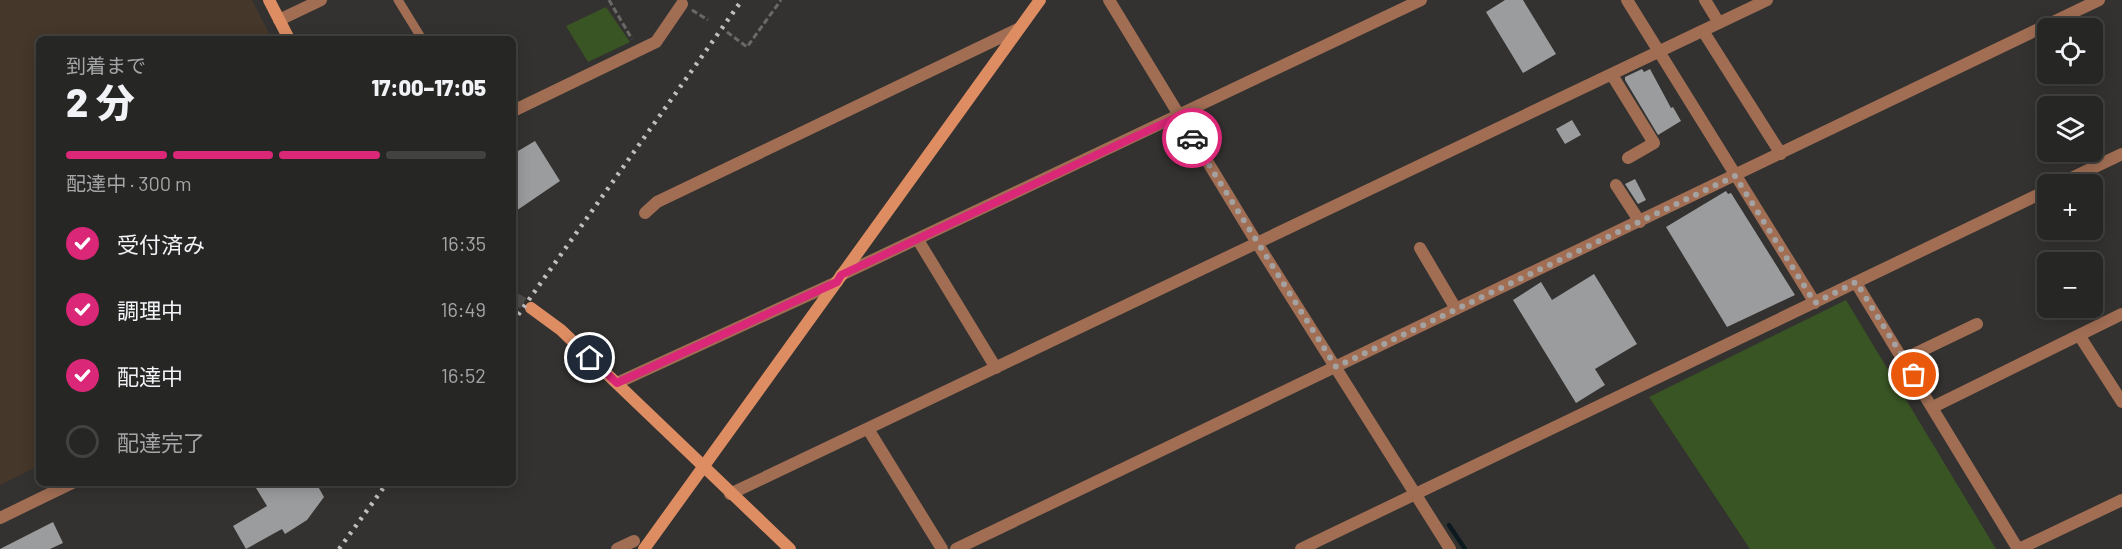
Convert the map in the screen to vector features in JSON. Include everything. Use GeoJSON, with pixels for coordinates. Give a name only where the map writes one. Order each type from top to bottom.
{"type":"FeatureCollection","features":[{"type":"Feature","properties":{"kind":"street"},"geometry":{"type":"LineString","coordinates":[[269,0],[287,36]]}},
{"type":"Feature","properties":{"kind":"street"},"geometry":{"type":"LineString","coordinates":[[279,20],[321,0]]}},
{"type":"Feature","properties":{"kind":"street"},"geometry":{"type":"LineString","coordinates":[[617,549],[639,545],[703,467],[1040,0]]}},
{"type":"Feature","properties":{"kind":"street"},"geometry":{"type":"LineString","coordinates":[[1109,0],[1257,243],[1449,549]]}},
{"type":"Feature","properties":{"kind":"street"},"geometry":{"type":"LineString","coordinates":[[617,383],[1420,0]]}},
{"type":"Feature","properties":{"kind":"street"},"geometry":{"type":"LineString","coordinates":[[1627,0],[1815,303]]}},
{"type":"Feature","properties":{"kind":"street"},"geometry":{"type":"LineString","coordinates":[[1705,0],[1719,23]]}},
{"type":"Feature","properties":{"kind":"street"},"geometry":{"type":"LineString","coordinates":[[730,494],[1767,0]]}},
{"type":"Feature","properties":{"kind":"street"},"geometry":{"type":"LineString","coordinates":[[956,549],[2099,0]]}},
{"type":"Feature","properties":{"kind":"street"},"geometry":{"type":"LineString","coordinates":[[516,110],[656,42],[682,4]]}},
{"type":"Feature","properties":{"kind":"street"},"geometry":{"type":"LineString","coordinates":[[645,213],[657,202],[1018,29]]}},
{"type":"Feature","properties":{"kind":"street"},"geometry":{"type":"LineString","coordinates":[[1703,31],[1781,154]]}},
{"type":"Feature","properties":{"kind":"street"},"geometry":{"type":"LineString","coordinates":[[1612,75],[1654,143],[1628,158]]}},
{"type":"Feature","properties":{"kind":"street"},"geometry":{"type":"LineString","coordinates":[[2080,174],[2122,154]]}},
{"type":"Feature","properties":{"kind":"street"},"geometry":{"type":"LineString","coordinates":[[1616,185],[1640,222]]}},
{"type":"Feature","properties":{"kind":"street"},"geometry":{"type":"LineString","coordinates":[[1301,549],[2037,195]]}},
{"type":"Feature","properties":{"kind":"street"},"geometry":{"type":"LineString","coordinates":[[918,240],[996,368]]}},
{"type":"Feature","properties":{"kind":"street"},"geometry":{"type":"LineString","coordinates":[[1420,248],[1456,309]]}},
{"type":"Feature","properties":{"kind":"street"},"geometry":{"type":"LineString","coordinates":[[1856,282],[2019,549],[2122,500]]}},
{"type":"Feature","properties":{"kind":"street"},"geometry":{"type":"LineString","coordinates":[[531,308],[561,330],[790,549]]}},
{"type":"Feature","properties":{"kind":"street"},"geometry":{"type":"LineString","coordinates":[[1933,407],[2122,314]]}},
{"type":"Feature","properties":{"kind":"street"},"geometry":{"type":"LineString","coordinates":[[1904,358],[1977,324]]}},
{"type":"Feature","properties":{"kind":"street"},"geometry":{"type":"LineString","coordinates":[[2079,335],[2122,402]]}},
{"type":"Feature","properties":{"kind":"street"},"geometry":{"type":"LineString","coordinates":[[868,429],[942,549]]}},
{"type":"Feature","properties":{"kind":"street"},"geometry":{"type":"LineString","coordinates":[[0,518],[66,486]]}},
{"type":"Feature","properties":{"kind":"lane"},"geometry":{"type":"LineString","coordinates":[[398,0],[420,36]]}},
{"type":"Feature","properties":{"kind":"path"},"geometry":{"type":"LineString","coordinates":[[609,0],[639,51]]}},
{"type":"Feature","properties":{"kind":"path"},"geometry":{"type":"LineString","coordinates":[[727,32],[747,47],[781,0]]}},
{"type":"Feature","properties":{"kind":"path"},"geometry":{"type":"LineString","coordinates":[[682,4],[708,20]]}},
{"type":"Feature","properties":{"kind":"shaded area"},"geometry":{"type":"Polygon","coordinates":[[[0,0],[252,0],[270,36],[36,36],[36,467],[0,485],[0,0]]]}},
{"type":"Feature","properties":{"kind":"green space"},"geometry":{"type":"Polygon","coordinates":[[[606,7],[630,42],[588,62],[566,26],[606,7]]]}},
{"type":"Feature","properties":{"kind":"green space"},"geometry":{"type":"Polygon","coordinates":[[[1846,300],[1996,549],[1750,549],[1649,397],[1846,300]]]}},
{"type":"Feature","properties":{"kind":"building"},"geometry":{"type":"Polygon","coordinates":[[[1505,0],[1523,0],[1556,54],[1523,73],[1486,12],[1505,0]]]}},
{"type":"Feature","properties":{"kind":"building"},"geometry":{"type":"Polygon","coordinates":[[[1642,69],[1644,72],[1650,69],[1671,108],[1673,107],[1681,121],[1658,135],[1625,80],[1625,77],[1642,69]]]}},
{"type":"Feature","properties":{"kind":"building"},"geometry":{"type":"Polygon","coordinates":[[[1572,120],[1581,135],[1565,144],[1556,129],[1572,120]]]}},
{"type":"Feature","properties":{"kind":"building"},"geometry":{"type":"Polygon","coordinates":[[[535,141],[560,181],[516,211],[516,152],[535,141]]]}},
{"type":"Feature","properties":{"kind":"building"},"geometry":{"type":"Polygon","coordinates":[[[1635,179],[1646,200],[1638,204],[1625,184],[1635,179]]]}},
{"type":"Feature","properties":{"kind":"building"},"geometry":{"type":"Polygon","coordinates":[[[1726,191],[1728,194],[1731,193],[1795,295],[1727,327],[1666,227],[1726,191]]]}},
{"type":"Feature","properties":{"kind":"building"},"geometry":{"type":"Polygon","coordinates":[[[1594,274],[1637,344],[1595,369],[1605,385],[1576,403],[1513,300],[1541,282],[1552,300],[1594,274]]]}},
{"type":"Feature","properties":{"kind":"building"},"geometry":{"type":"Polygon","coordinates":[[[255,486],[318,486],[324,497],[307,520],[285,534],[282,529],[246,549],[233,526],[267,506],[255,486]]]}},
{"type":"Feature","properties":{"kind":"building"},"geometry":{"type":"Polygon","coordinates":[[[53,522],[63,543],[50,549],[0,549],[53,522]]]}},
{"type":"Feature","properties":{"kind":"waterway"},"geometry":{"type":"LineString","coordinates":[[1449,525],[1465,549]]}},
{"type":"Feature","properties":{"kind":"tunnel"},"geometry":{"type":"LineString","coordinates":[[516,299],[531,308]]}},
{"type":"Feature","properties":{"kind":"railway"},"geometry":{"type":"LineString","coordinates":[[516,318],[742,0]]}},
{"type":"Feature","properties":{"kind":"railway"},"geometry":{"type":"LineString","coordinates":[[339,549],[385,486]]}},
{"type":"Feature","properties":{"kind":"way so far"},"geometry":{"type":"LineString","coordinates":[[1192,138],[1336,367],[1735,176],[1815,303],[1856,282],[1914,375]]}},
{"type":"Feature","properties":{"kind":"route"},"geometry":{"type":"LineString","coordinates":[[590,358],[617,383],[837,282],[841,275],[1179,116],[1192,138]]}}]}
